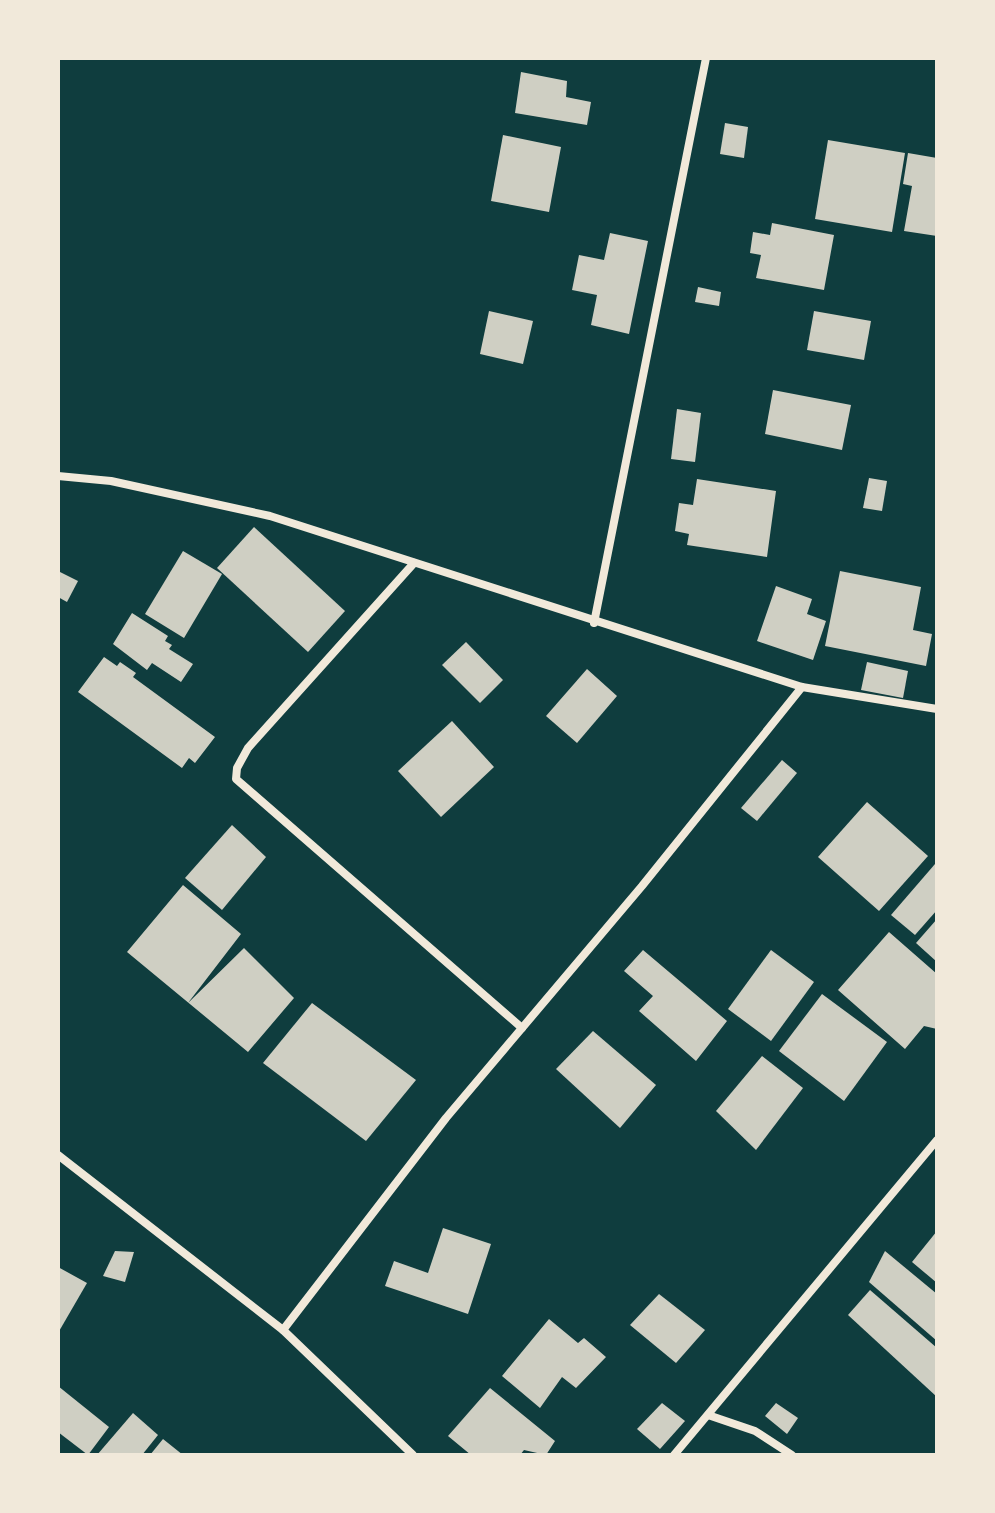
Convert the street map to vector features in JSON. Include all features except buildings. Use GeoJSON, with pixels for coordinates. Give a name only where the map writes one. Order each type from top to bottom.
{"type":"FeatureCollection","features":[{"type":"Feature","properties":{"kind":"street"},"geometry":{"type":"LineString","coordinates":[[594,623],[706,58]]}},
{"type":"Feature","properties":{"kind":"street"},"geometry":{"type":"LineString","coordinates":[[58,476],[111,481],[270,516],[594,623],[802,687],[937,709]]}},
{"type":"Feature","properties":{"kind":"street"},"geometry":{"type":"LineString","coordinates":[[414,563],[248,748],[237,768],[236,779],[522,1028]]}},
{"type":"Feature","properties":{"kind":"street"},"geometry":{"type":"LineString","coordinates":[[283,1330],[446,1118],[802,687]]}},
{"type":"Feature","properties":{"kind":"street"},"geometry":{"type":"LineString","coordinates":[[674,1455],[937,1140]]}},
{"type":"Feature","properties":{"kind":"street"},"geometry":{"type":"LineString","coordinates":[[58,1155],[283,1330],[413,1455]]}},
{"type":"Feature","properties":{"kind":"street"},"geometry":{"type":"LineString","coordinates":[[708,1415],[755,1431],[792,1455]]}}]}
